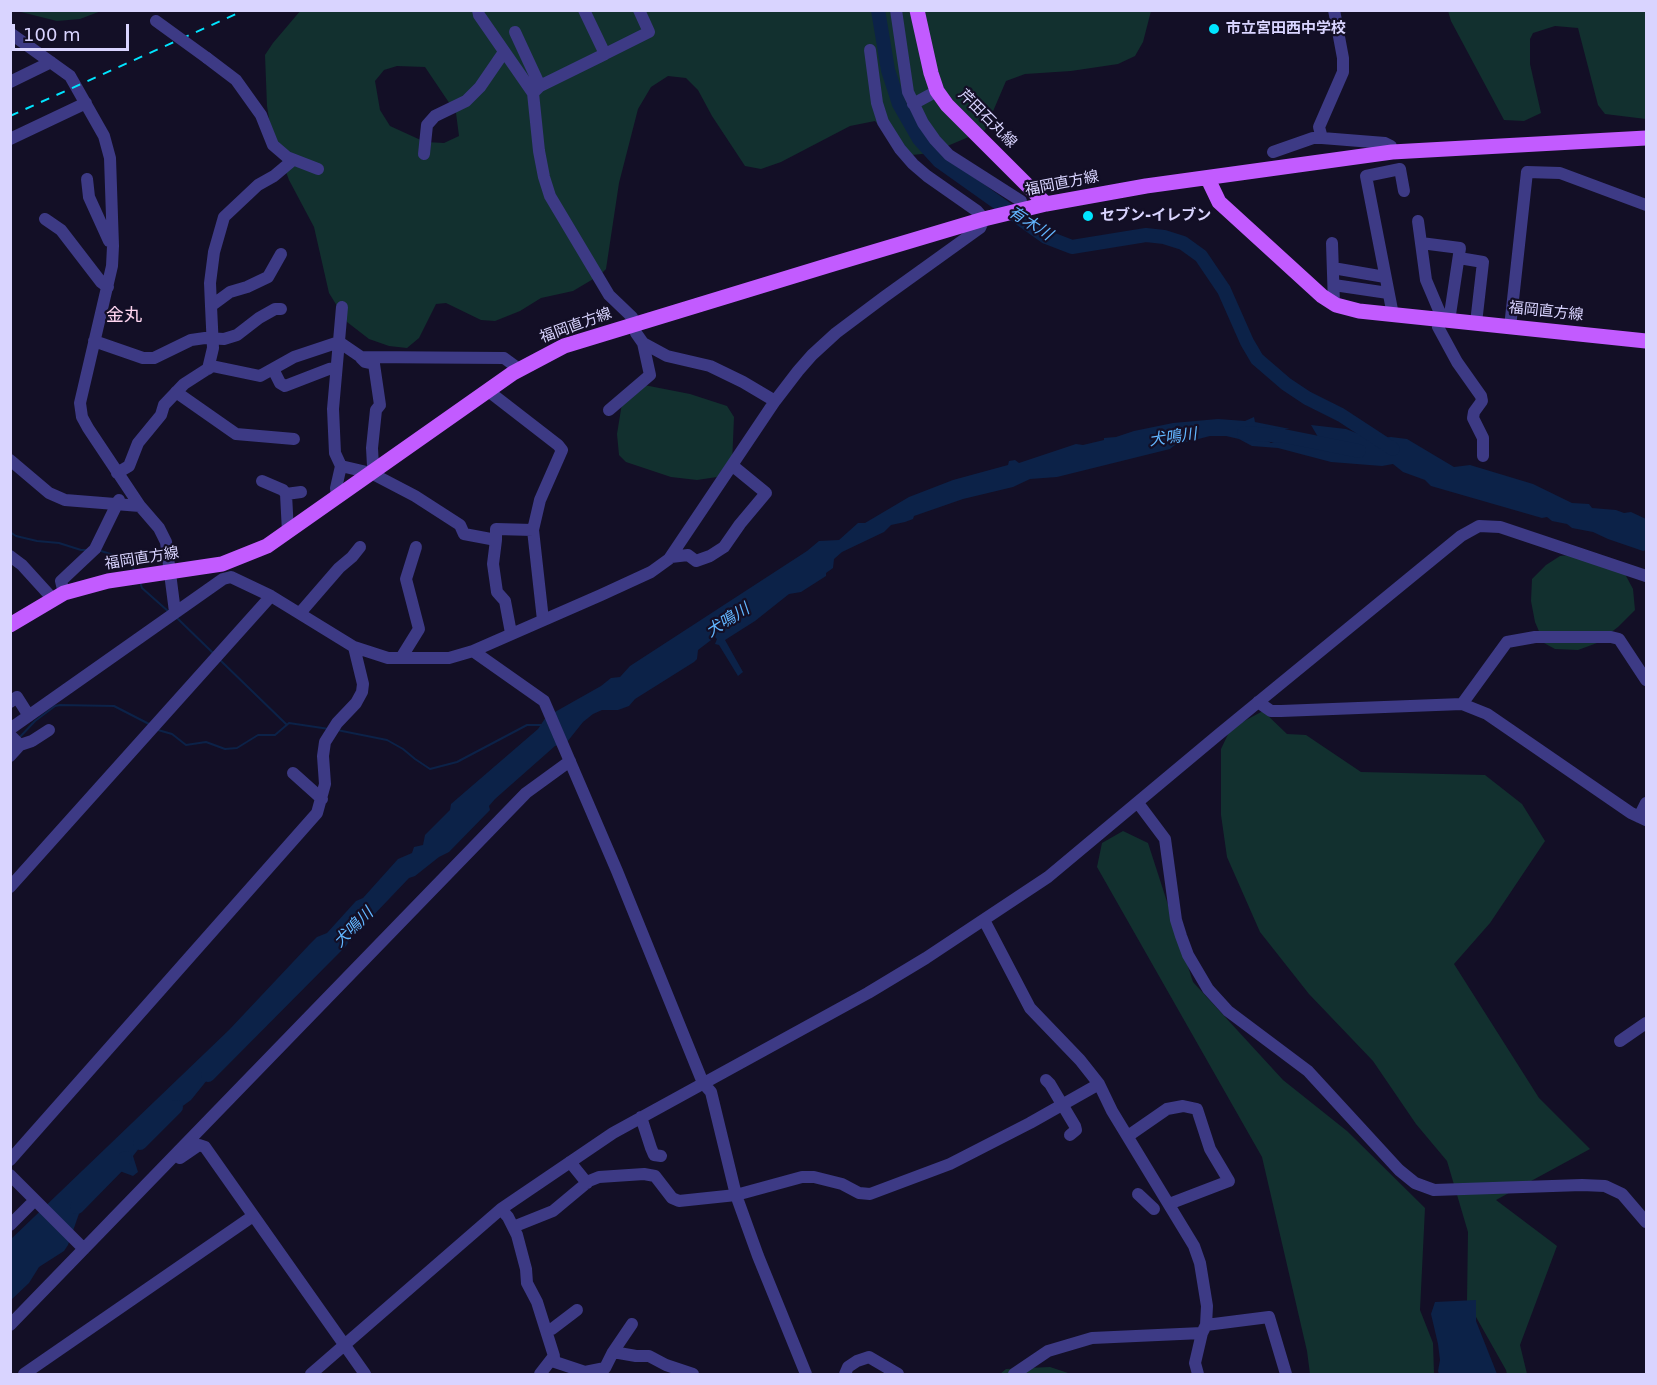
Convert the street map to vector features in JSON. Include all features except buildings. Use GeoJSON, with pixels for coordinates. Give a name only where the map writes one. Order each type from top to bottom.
{"type":"FeatureCollection","features":[{"type":"Feature","properties":{"kind":"main road","name":"芹田石丸線"},"geometry":{"type":"LineString","coordinates":[[917,10],[928,63],[937,91],[953,113],[1046,204]]}},
{"type":"Feature","properties":{"kind":"main road","name":"福岡直方線"},"geometry":{"type":"LineString","coordinates":[[10,625],[58,595],[108,581],[222,564],[267,546],[519,369],[564,346],[1025,205],[1046,204],[1146,186],[1392,152],[1647,138]]}},
{"type":"Feature","properties":{"kind":"main road","name":"福岡直方線"},"geometry":{"type":"LineString","coordinates":[[1208,179],[1213,192],[1224,207],[1334,304],[1359,311],[1647,341]]}},
{"type":"Feature","properties":{"kind":"street"},"geometry":{"type":"LineString","coordinates":[[478,10],[504,52],[537,89]]}},
{"type":"Feature","properties":{"kind":"street"},"geometry":{"type":"LineString","coordinates":[[584,10],[605,54]]}},
{"type":"Feature","properties":{"kind":"street"},"geometry":{"type":"LineString","coordinates":[[537,89],[649,32],[639,10]]}},
{"type":"Feature","properties":{"kind":"street"},"geometry":{"type":"LineString","coordinates":[[896,10],[904,74],[913,104],[934,140],[949,155],[1025,205]]}},
{"type":"Feature","properties":{"kind":"street"},"geometry":{"type":"LineString","coordinates":[[1322,138],[1319,127],[1343,72],[1334,10]]}},
{"type":"Feature","properties":{"kind":"street"},"geometry":{"type":"LineString","coordinates":[[156,21],[236,80],[261,115],[273,145],[293,160],[318,169]]}},
{"type":"Feature","properties":{"kind":"street"},"geometry":{"type":"LineString","coordinates":[[514,32],[537,89],[539,151],[550,196],[609,295],[632,317],[636,333],[643,343],[650,375],[609,410]]}},
{"type":"Feature","properties":{"kind":"street"},"geometry":{"type":"LineString","coordinates":[[10,33],[70,76],[104,136],[110,158],[112,266],[80,404],[82,417],[127,488],[159,528],[166,542],[175,612]]}},
{"type":"Feature","properties":{"kind":"street"},"geometry":{"type":"LineString","coordinates":[[10,729],[223,579],[231,577],[271,596],[354,647],[388,658],[449,658],[473,651],[651,572],[671,557],[775,401],[798,371],[836,333],[980,228],[988,218],[927,176],[900,149],[883,122],[877,103],[870,50]]}},
{"type":"Feature","properties":{"kind":"street"},"geometry":{"type":"LineString","coordinates":[[424,154],[427,125],[435,116],[466,101],[480,87],[504,52]]}},
{"type":"Feature","properties":{"kind":"street"},"geometry":{"type":"LineString","coordinates":[[10,82],[51,62]]}},
{"type":"Feature","properties":{"kind":"street"},"geometry":{"type":"LineString","coordinates":[[913,104],[937,91]]}},
{"type":"Feature","properties":{"kind":"street"},"geometry":{"type":"LineString","coordinates":[[10,139],[86,103]]}},
{"type":"Feature","properties":{"kind":"street"},"geometry":{"type":"LineString","coordinates":[[1273,152],[1313,138],[1322,138],[1385,143],[1391,146],[1392,152]]}},
{"type":"Feature","properties":{"kind":"street"},"geometry":{"type":"LineString","coordinates":[[208,369],[213,348],[210,283],[214,252],[224,216],[258,184],[274,177],[293,160]]}},
{"type":"Feature","properties":{"kind":"street"},"geometry":{"type":"LineString","coordinates":[[1393,315],[1366,176],[1400,169],[1404,191]]}},
{"type":"Feature","properties":{"kind":"street"},"geometry":{"type":"LineString","coordinates":[[1510,327],[1527,172],[1560,173],[1600,190],[1647,205]]}},
{"type":"Feature","properties":{"kind":"street"},"geometry":{"type":"LineString","coordinates":[[87,179],[90,197],[109,241],[113,242]]}},
{"type":"Feature","properties":{"kind":"street"},"geometry":{"type":"LineString","coordinates":[[45,219],[61,230],[101,282],[108,287]]}},
{"type":"Feature","properties":{"kind":"street"},"geometry":{"type":"LineString","coordinates":[[1418,221],[1426,280],[1444,320]]}},
{"type":"Feature","properties":{"kind":"street"},"geometry":{"type":"LineString","coordinates":[[1332,243],[1334,304]]}},
{"type":"Feature","properties":{"kind":"street"},"geometry":{"type":"LineString","coordinates":[[1421,243],[1460,248],[1444,320],[1438,327],[1457,362],[1481,396],[1482,401],[1474,411],[1473,418],[1484,438],[1483,456]]}},
{"type":"Feature","properties":{"kind":"street"},"geometry":{"type":"LineString","coordinates":[[211,306],[231,292],[268,277],[281,254]]}},
{"type":"Feature","properties":{"kind":"street"},"geometry":{"type":"LineString","coordinates":[[1458,258],[1483,262],[1476,323]]}},
{"type":"Feature","properties":{"kind":"street"},"geometry":{"type":"LineString","coordinates":[[1333,268],[1385,277]]}},
{"type":"Feature","properties":{"kind":"street"},"geometry":{"type":"LineString","coordinates":[[1334,285],[1388,293]]}},
{"type":"Feature","properties":{"kind":"street"},"geometry":{"type":"LineString","coordinates":[[338,497],[336,488],[341,466],[336,453],[333,409],[342,307]]}},
{"type":"Feature","properties":{"kind":"street"},"geometry":{"type":"LineString","coordinates":[[94,341],[143,358],[154,358],[191,340],[224,339],[237,335],[259,318],[275,309],[281,309]]}},
{"type":"Feature","properties":{"kind":"street"},"geometry":{"type":"LineString","coordinates":[[117,473],[129,466],[138,443],[161,416],[164,405],[184,384],[212,366],[260,376],[294,357],[339,342]]}},
{"type":"Feature","properties":{"kind":"street"},"geometry":{"type":"LineString","coordinates":[[339,342],[365,362],[374,364],[380,405],[376,410],[372,448],[373,472]]}},
{"type":"Feature","properties":{"kind":"street"},"geometry":{"type":"LineString","coordinates":[[643,343],[667,356],[710,366],[775,401]]}},
{"type":"Feature","properties":{"kind":"street"},"geometry":{"type":"LineString","coordinates":[[361,357],[504,358],[519,369]]}},
{"type":"Feature","properties":{"kind":"street"},"geometry":{"type":"LineString","coordinates":[[273,369],[285,386],[336,368]]}},
{"type":"Feature","properties":{"kind":"street"},"geometry":{"type":"LineString","coordinates":[[488,390],[562,450],[540,500],[533,530],[543,620]]}},
{"type":"Feature","properties":{"kind":"street"},"geometry":{"type":"LineString","coordinates":[[176,392],[236,434],[294,439]]}},
{"type":"Feature","properties":{"kind":"street"},"geometry":{"type":"LineString","coordinates":[[10,460],[49,493],[65,500],[140,506]]}},
{"type":"Feature","properties":{"kind":"street"},"geometry":{"type":"LineString","coordinates":[[671,557],[688,555],[696,561],[724,548],[740,524],[766,493],[733,465]]}},
{"type":"Feature","properties":{"kind":"street"},"geometry":{"type":"LineString","coordinates":[[341,466],[373,472],[460,525],[464,534],[496,540]]}},
{"type":"Feature","properties":{"kind":"street"},"geometry":{"type":"LineString","coordinates":[[262,481],[283,490],[286,494],[288,532]]}},
{"type":"Feature","properties":{"kind":"street"},"geometry":{"type":"LineString","coordinates":[[10,556],[58,595],[61,581],[95,549],[127,488]]}},
{"type":"Feature","properties":{"kind":"street"},"geometry":{"type":"LineString","coordinates":[[286,494],[301,492]]}},
{"type":"Feature","properties":{"kind":"street"},"geometry":{"type":"LineString","coordinates":[[312,1374],[501,1209],[570,1162],[641,1117],[868,993],[1048,877],[1461,536],[1479,526],[1500,527],[1647,576]]}},
{"type":"Feature","properties":{"kind":"street"},"geometry":{"type":"LineString","coordinates":[[511,633],[505,601],[497,592],[493,564],[496,529],[533,530]]}},
{"type":"Feature","properties":{"kind":"street"},"geometry":{"type":"LineString","coordinates":[[300,613],[360,547]]}},
{"type":"Feature","properties":{"kind":"street"},"geometry":{"type":"LineString","coordinates":[[401,658],[419,630],[406,579],[416,547]]}},
{"type":"Feature","properties":{"kind":"street"},"geometry":{"type":"LineString","coordinates":[[10,887],[271,596]]}},
{"type":"Feature","properties":{"kind":"street"},"geometry":{"type":"LineString","coordinates":[[1462,704],[1507,642],[1535,637],[1611,637],[1619,639],[1647,681]]}},
{"type":"Feature","properties":{"kind":"street"},"geometry":{"type":"LineString","coordinates":[[10,1160],[317,813],[325,784],[323,756],[325,742],[362,692],[363,684],[354,647]]}},
{"type":"Feature","properties":{"kind":"street"},"geometry":{"type":"LineString","coordinates":[[473,651],[544,701],[618,871],[703,1083],[711,1092],[735,1195],[806,1374]]}},
{"type":"Feature","properties":{"kind":"street"},"geometry":{"type":"LineString","coordinates":[[10,702],[17,697],[29,716]]}},
{"type":"Feature","properties":{"kind":"street"},"geometry":{"type":"LineString","coordinates":[[1258,702],[1271,711],[1462,704],[1486,714],[1643,818],[1647,803]]}},
{"type":"Feature","properties":{"kind":"street"},"geometry":{"type":"LineString","coordinates":[[10,756],[20,745],[32,741],[49,730]]}},
{"type":"Feature","properties":{"kind":"street"},"geometry":{"type":"LineString","coordinates":[[10,735],[20,745]]}},
{"type":"Feature","properties":{"kind":"street"},"geometry":{"type":"LineString","coordinates":[[10,1325],[526,793],[570,761]]}},
{"type":"Feature","properties":{"kind":"street"},"geometry":{"type":"LineString","coordinates":[[293,773],[322,799]]}},
{"type":"Feature","properties":{"kind":"street"},"geometry":{"type":"LineString","coordinates":[[1138,803],[1164,840],[1176,920],[1188,955],[1208,989],[1228,1011],[1308,1071],[1407,1177],[1415,1183],[1434,1190],[1605,1186],[1622,1194],[1647,1222]]}},
{"type":"Feature","properties":{"kind":"street"},"geometry":{"type":"LineString","coordinates":[[984,920],[1030,1008],[1080,1060],[1099,1084],[1194,1246],[1200,1263],[1208,1306],[1195,1363],[1198,1374]]}},
{"type":"Feature","properties":{"kind":"street"},"geometry":{"type":"LineString","coordinates":[[1620,1041],[1647,1023]]}},
{"type":"Feature","properties":{"kind":"street"},"geometry":{"type":"LineString","coordinates":[[1046,1080],[1075,1126],[1076,1130],[1070,1136]]}},
{"type":"Feature","properties":{"kind":"street"},"geometry":{"type":"LineString","coordinates":[[513,1227],[553,1211],[587,1183],[599,1177],[644,1174],[655,1176],[672,1198],[679,1201],[735,1195],[801,1177],[814,1178],[842,1185],[859,1193],[870,1194],[950,1164],[1099,1084]]}},
{"type":"Feature","properties":{"kind":"street"},"geometry":{"type":"LineString","coordinates":[[1128,1136],[1167,1109],[1183,1106],[1197,1109],[1210,1149],[1229,1181],[1169,1204]]}},
{"type":"Feature","properties":{"kind":"street"},"geometry":{"type":"LineString","coordinates":[[641,1117],[654,1155],[661,1156]]}},
{"type":"Feature","properties":{"kind":"street"},"geometry":{"type":"LineString","coordinates":[[155,1176],[192,1149],[200,1145],[205,1147],[364,1374]]}},
{"type":"Feature","properties":{"kind":"street"},"geometry":{"type":"LineString","coordinates":[[570,1162],[587,1183]]}},
{"type":"Feature","properties":{"kind":"street"},"geometry":{"type":"LineString","coordinates":[[10,1174],[84,1249]]}},
{"type":"Feature","properties":{"kind":"street"},"geometry":{"type":"LineString","coordinates":[[1138,1194],[1154,1209]]}},
{"type":"Feature","properties":{"kind":"street"},"geometry":{"type":"LineString","coordinates":[[10,1225],[35,1200]]}},
{"type":"Feature","properties":{"kind":"street"},"geometry":{"type":"LineString","coordinates":[[501,1209],[508,1216],[513,1227],[526,1269],[527,1283],[537,1302],[554,1356],[540,1374]]}},
{"type":"Feature","properties":{"kind":"street"},"geometry":{"type":"LineString","coordinates":[[24,1374],[253,1216]]}},
{"type":"Feature","properties":{"kind":"street"},"geometry":{"type":"LineString","coordinates":[[546,1330],[552,1329],[578,1310]]}},
{"type":"Feature","properties":{"kind":"street"},"geometry":{"type":"LineString","coordinates":[[1014,1374],[1048,1351],[1092,1338],[1204,1329],[1269,1317],[1286,1374]]}},
{"type":"Feature","properties":{"kind":"street"},"geometry":{"type":"LineString","coordinates":[[552,1361],[585,1372],[605,1368],[632,1324]]}},
{"type":"Feature","properties":{"kind":"street"},"geometry":{"type":"LineString","coordinates":[[613,1352],[649,1356],[666,1365],[693,1374]]}},
{"type":"Feature","properties":{"kind":"street"},"geometry":{"type":"LineString","coordinates":[[845,1374],[848,1367],[857,1361],[869,1358],[898,1374]]}},
{"type":"Feature","properties":{"kind":"green space"},"geometry":{"type":"Polygon","coordinates":[[[301,10],[1151,11],[1143,42],[1135,56],[1118,64],[1071,71],[1025,74],[1006,81],[985,130],[931,153],[912,155],[890,139],[875,121],[850,126],[781,162],[761,169],[745,166],[698,90],[686,78],[668,76],[651,87],[638,109],[619,183],[606,269],[573,291],[541,298],[520,311],[495,321],[481,320],[446,303],[436,304],[419,338],[407,348],[389,346],[369,339],[347,322],[329,293],[314,227],[289,180],[271,131],[267,106],[265,55],[301,10]],[[397,66],[384,70],[375,81],[380,110],[390,126],[425,142],[444,143],[459,136],[456,113],[425,67],[397,66]]]}},
{"type":"Feature","properties":{"kind":"green space"},"geometry":{"type":"Polygon","coordinates":[[[17,11],[101,11],[80,19],[57,21],[17,11]]]}},
{"type":"Feature","properties":{"kind":"green space"},"geometry":{"type":"Polygon","coordinates":[[[1448,11],[1646,11],[1646,119],[1605,114],[1598,105],[1578,28],[1555,26],[1533,33],[1530,39],[1530,64],[1541,113],[1524,121],[1504,120],[1451,21],[1448,11]]]}},
{"type":"Feature","properties":{"kind":"green space"},"geometry":{"type":"Polygon","coordinates":[[[644,385],[690,394],[727,406],[734,417],[732,464],[717,477],[697,480],[671,477],[626,462],[619,455],[617,434],[623,397],[644,385]]]}},
{"type":"Feature","properties":{"kind":"green space"},"geometry":{"type":"Polygon","coordinates":[[[1577,554],[1625,574],[1633,589],[1635,610],[1597,643],[1578,650],[1555,649],[1544,643],[1535,622],[1531,601],[1532,579],[1546,565],[1560,556],[1577,554]]]}},
{"type":"Feature","properties":{"kind":"green space"},"geometry":{"type":"Polygon","coordinates":[[[1263,711],[1287,734],[1306,735],[1361,772],[1485,775],[1522,804],[1545,841],[1490,923],[1454,964],[1539,1098],[1590,1149],[1496,1200],[1557,1246],[1520,1345],[1527,1374],[1507,1374],[1467,1301],[1468,1232],[1447,1161],[1416,1124],[1373,1061],[1309,994],[1260,932],[1227,857],[1221,815],[1221,749],[1231,728],[1263,711]]]}},
{"type":"Feature","properties":{"kind":"green space"},"geometry":{"type":"Polygon","coordinates":[[[1123,831],[1148,843],[1193,982],[1283,1080],[1347,1131],[1425,1208],[1420,1310],[1433,1343],[1434,1374],[1310,1374],[1307,1351],[1262,1157],[1097,867],[1102,843],[1123,831]]]}},
{"type":"Feature","properties":{"kind":"green space"},"geometry":{"type":"Polygon","coordinates":[[[1050,1367],[1071,1374],[1000,1374],[1006,1369],[1050,1367]]]}},
{"type":"Feature","properties":{"kind":"water"},"geometry":{"type":"Polygon","coordinates":[[[1254,417],[1255,422],[1290,429],[1261,431],[1264,439],[1271,443],[1297,442],[1343,449],[1342,442],[1318,437],[1311,425],[1346,429],[1372,439],[1391,437],[1407,439],[1454,467],[1470,465],[1533,484],[1572,503],[1589,504],[1592,508],[1624,513],[1631,512],[1646,519],[1646,550],[1643,551],[1593,532],[1572,528],[1547,517],[1542,518],[1431,486],[1425,480],[1403,472],[1393,464],[1382,466],[1331,462],[1278,448],[1252,446],[1239,439],[1226,436],[1210,436],[1175,445],[1170,449],[1057,477],[1030,479],[1013,487],[963,499],[914,516],[913,519],[905,522],[891,525],[884,532],[842,552],[834,559],[833,568],[826,573],[826,576],[801,592],[789,594],[755,621],[725,640],[743,672],[738,676],[719,645],[715,644],[717,639],[715,637],[698,650],[697,659],[694,662],[635,699],[629,706],[618,710],[602,710],[593,714],[583,722],[567,742],[555,746],[495,799],[489,806],[490,810],[449,852],[409,878],[368,921],[362,922],[335,949],[306,971],[241,1038],[191,1100],[158,1124],[133,1156],[138,1172],[133,1176],[117,1170],[99,1180],[81,1208],[64,1251],[39,1267],[29,1283],[11,1300],[10,1240],[229,1030],[309,945],[317,937],[327,933],[398,859],[412,853],[414,847],[423,845],[425,835],[450,810],[451,804],[538,729],[546,717],[611,678],[620,677],[630,666],[819,541],[839,540],[858,523],[865,523],[909,497],[953,480],[1008,465],[1009,461],[1015,460],[1019,463],[1076,444],[1083,445],[1104,440],[1104,438],[1173,423],[1218,419],[1245,421],[1254,417]]]}},
{"type":"Feature","properties":{"kind":"water"},"geometry":{"type":"Polygon","coordinates":[[[1476,1300],[1476,1321],[1497,1374],[1439,1374],[1438,1344],[1431,1314],[1435,1302],[1476,1300]]]}},
{"type":"Feature","properties":{"kind":"waterway","name":"有木川"},"geometry":{"type":"LineString","coordinates":[[878,10],[888,70],[899,104],[919,139],[939,161],[1046,237],[1072,247],[1146,235],[1164,237],[1183,243],[1201,256],[1224,290],[1257,359],[1286,384],[1307,398],[1341,415],[1393,449]]}},
{"type":"Feature","properties":{"kind":"waterway","name":"犬鳴川"},"geometry":{"type":"LineString","coordinates":[[1244,433],[1284,436],[1359,451]]}},
{"type":"Feature","properties":{"kind":"waterway"},"geometry":{"type":"LineString","coordinates":[[10,532],[16,536],[37,541],[59,543],[87,550]]}},
{"type":"Feature","properties":{"kind":"waterway"},"geometry":{"type":"LineString","coordinates":[[98,550],[126,559],[135,572]]}},
{"type":"Feature","properties":{"kind":"waterway"},"geometry":{"type":"LineString","coordinates":[[140,582],[142,588],[169,612]]}},
{"type":"Feature","properties":{"kind":"waterway"},"geometry":{"type":"LineString","coordinates":[[176,617],[213,653]]}},
{"type":"Feature","properties":{"kind":"waterway"},"geometry":{"type":"LineString","coordinates":[[219,659],[286,724]]}},
{"type":"Feature","properties":{"kind":"waterway"},"geometry":{"type":"LineString","coordinates":[[18,739],[35,721],[55,706],[60,705],[114,706],[151,725]]}},
{"type":"Feature","properties":{"kind":"waterway"},"geometry":{"type":"LineString","coordinates":[[158,730],[172,734],[186,745],[206,742],[225,749],[237,748],[258,735],[275,735],[289,723],[329,729]]}},
{"type":"Feature","properties":{"kind":"waterway"},"geometry":{"type":"LineString","coordinates":[[337,730],[387,740],[430,769],[457,762],[527,725],[543,725]]}},
{"type":"Feature","properties":{"kind":"waterway","name":"犬鳴川"},"geometry":{"type":"LineString","coordinates":[[208,1075],[341,941]]}},
{"type":"Feature","properties":{"kind":"waterway","name":"犬鳴川"},"geometry":{"type":"LineString","coordinates":[[140,1143],[176,1107]]}},
{"type":"Feature","properties":{"kind":"waterway","name":"犬鳴川"},"geometry":{"type":"LineString","coordinates":[[77,1207],[125,1158]]}},
{"type":"Feature","properties":{"kind":"railway"},"geometry":{"type":"LineString","coordinates":[[10,116],[245,10]]}},
{"type":"Feature","properties":{"kind":"place","name":"市立宮田西中学校"},"geometry":{"type":"Point","coordinates":[1214,29]}},
{"type":"Feature","properties":{"kind":"place","name":"セブン-イレブン"},"geometry":{"type":"Point","coordinates":[1088,216]}},
{"type":"Feature","properties":{"kind":"district","name":"金丸"},"geometry":{"type":"Point","coordinates":[124,316]}}]}
